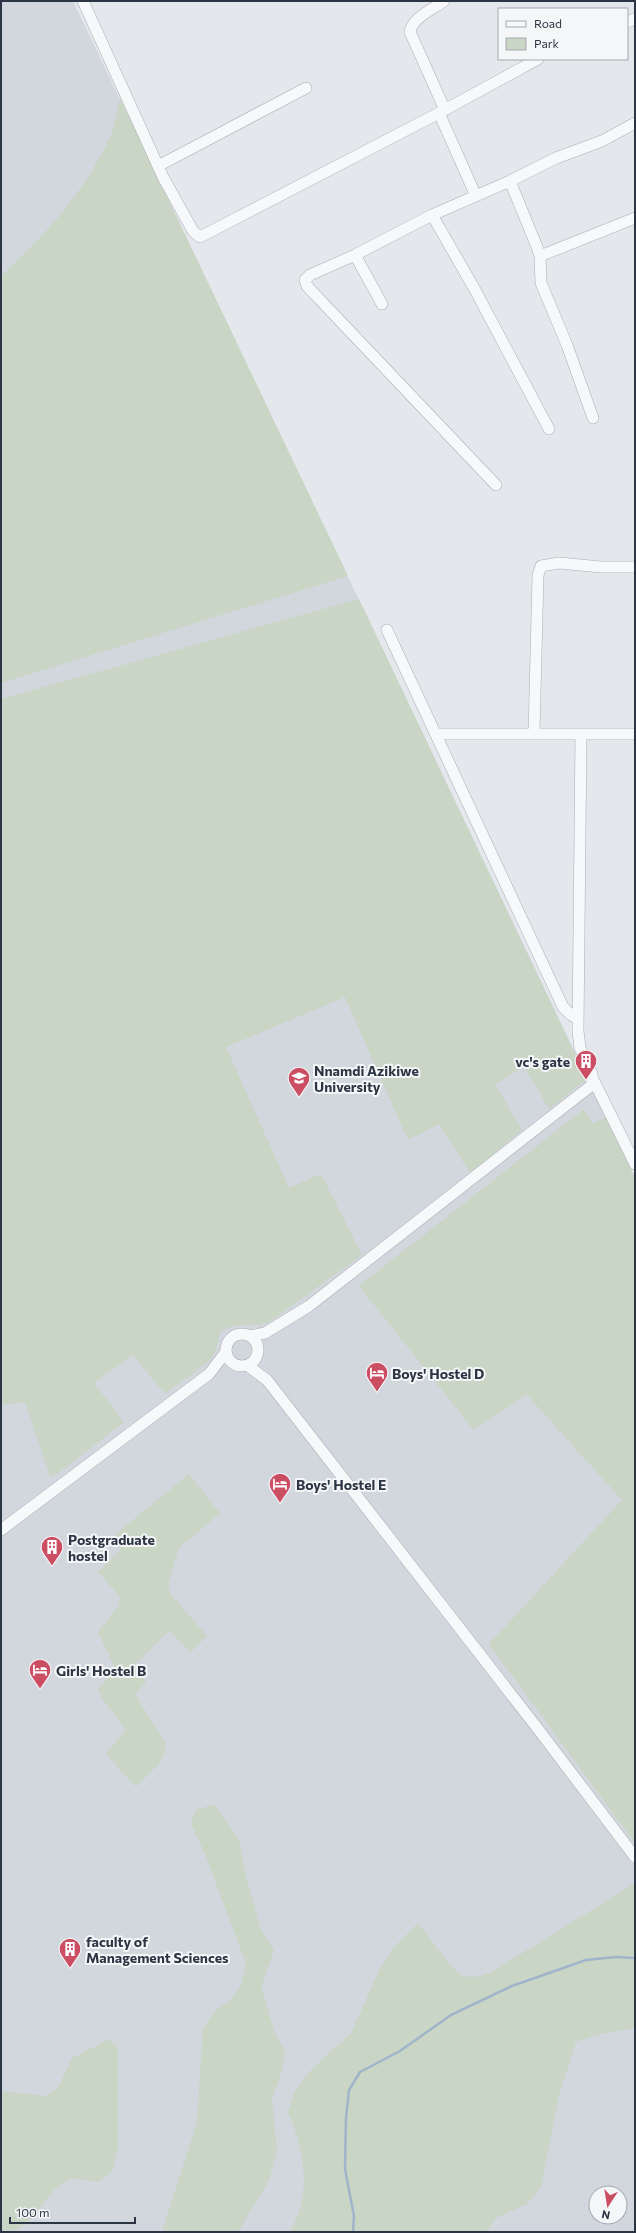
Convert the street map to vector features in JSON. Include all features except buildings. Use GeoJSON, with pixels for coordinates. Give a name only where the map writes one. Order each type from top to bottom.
{"type":"FeatureCollection","features":[{"type":"Feature","properties":{"kind":"street"},"geometry":{"type":"LineString","coordinates":[[83,1],[158,166],[193,231],[200,237],[442,112],[536,60]]}},
{"type":"Feature","properties":{"kind":"street"},"geometry":{"type":"LineString","coordinates":[[444,1],[415,21],[411,26],[410,32],[476,196]]}},
{"type":"Feature","properties":{"kind":"street"},"geometry":{"type":"LineString","coordinates":[[158,166],[306,88]]}},
{"type":"Feature","properties":{"kind":"street"},"geometry":{"type":"LineString","coordinates":[[496,485],[307,286],[305,280],[310,275],[355,255],[432,215],[510,181],[556,158],[602,141],[635,123]]}},
{"type":"Feature","properties":{"kind":"street"},"geometry":{"type":"LineString","coordinates":[[510,181],[540,256],[541,283],[594,418]]}},
{"type":"Feature","properties":{"kind":"street"},"geometry":{"type":"LineString","coordinates":[[432,215],[474,288],[549,429]]}},
{"type":"Feature","properties":{"kind":"street"},"geometry":{"type":"LineString","coordinates":[[540,256],[635,218]]}},
{"type":"Feature","properties":{"kind":"street"},"geometry":{"type":"LineString","coordinates":[[355,255],[382,304]]}},
{"type":"Feature","properties":{"kind":"street"},"geometry":{"type":"LineString","coordinates":[[534,734],[538,575],[541,566],[559,563],[601,567],[635,566]]}},
{"type":"Feature","properties":{"kind":"street"},"geometry":{"type":"LineString","coordinates":[[387,630],[563,1007],[571,1015],[578,1019]]}},
{"type":"Feature","properties":{"kind":"street"},"geometry":{"type":"LineString","coordinates":[[436,734],[635,734]]}},
{"type":"Feature","properties":{"kind":"street"},"geometry":{"type":"LineString","coordinates":[[580,734],[577,926],[580,983],[578,1019],[580,1048],[593,1079],[635,1164]]}},
{"type":"Feature","properties":{"kind":"street"},"geometry":{"type":"LineString","coordinates":[[1,1530],[209,1374],[225,1353],[226,1346],[235,1335],[242,1334],[250,1336],[266,1333],[309,1306],[583,1093],[592,1085],[593,1079]]}},
{"type":"Feature","properties":{"kind":"street"},"geometry":{"type":"LineString","coordinates":[[225,1353],[228,1360],[234,1365],[241,1367],[248,1366],[254,1362],[266,1333]]}},
{"type":"Feature","properties":{"kind":"street"},"geometry":{"type":"LineString","coordinates":[[250,1336],[255,1341],[267,1380]]}},
{"type":"Feature","properties":{"kind":"street"},"geometry":{"type":"LineString","coordinates":[[209,1374],[234,1365]]}},
{"type":"Feature","properties":{"kind":"street"},"geometry":{"type":"LineString","coordinates":[[248,1366],[267,1380],[538,1729],[635,1857]]}},
{"type":"Feature","properties":{"kind":"shaded area","name":"Nnamdi Azikiwe University"},"geometry":{"type":"Polygon","coordinates":[[[1,1],[73,1],[635,1178],[635,2232],[1,2232],[1,1]]]}},
{"type":"Feature","properties":{"kind":"green space"},"geometry":{"type":"Polygon","coordinates":[[[120,98],[348,576],[1,683],[1,276],[33,245],[63,212],[89,176],[112,132],[120,98]]]}},
{"type":"Feature","properties":{"kind":"green space"},"geometry":{"type":"Polygon","coordinates":[[[359,599],[587,1079],[549,1109],[524,1066],[495,1084],[522,1130],[470,1173],[439,1124],[408,1140],[345,997],[226,1047],[289,1188],[321,1174],[362,1255],[268,1323],[237,1325],[220,1332],[216,1350],[210,1360],[165,1394],[133,1355],[94,1383],[124,1422],[57,1474],[50,1476],[25,1402],[1,1405],[1,699],[359,599]]]}},
{"type":"Feature","properties":{"kind":"green space"},"geometry":{"type":"Polygon","coordinates":[[[584,1109],[593,1124],[606,1117],[635,1178],[635,1843],[489,1644],[622,1500],[527,1395],[473,1429],[359,1286],[584,1109]]]}},
{"type":"Feature","properties":{"kind":"green space"},"geometry":{"type":"Polygon","coordinates":[[[189,1474],[220,1513],[179,1548],[168,1584],[170,1593],[207,1636],[191,1652],[169,1631],[134,1665],[146,1682],[136,1694],[138,1699],[165,1742],[165,1749],[160,1761],[136,1787],[106,1754],[124,1732],[124,1728],[102,1698],[98,1689],[116,1670],[98,1632],[119,1605],[120,1597],[98,1572],[121,1550],[112,1537],[189,1474]]]}},
{"type":"Feature","properties":{"kind":"green space"},"geometry":{"type":"Polygon","coordinates":[[[214,1804],[239,1840],[246,1877],[261,1930],[274,1951],[261,1987],[274,2030],[285,2052],[282,2071],[272,2099],[277,2151],[269,2180],[238,2232],[162,2232],[197,2122],[203,2028],[215,2011],[230,2001],[241,1986],[246,1964],[205,1854],[191,1824],[195,1811],[214,1804]]]}},
{"type":"Feature","properties":{"kind":"green space"},"geometry":{"type":"Polygon","coordinates":[[[635,1883],[635,2028],[596,2035],[576,2042],[559,2095],[541,2187],[527,2204],[496,2218],[487,2232],[290,2232],[300,2209],[304,2184],[304,2172],[300,2147],[288,2112],[295,2091],[310,2071],[351,2033],[379,1971],[393,1948],[418,1923],[454,1968],[464,1976],[475,1977],[492,1972],[635,1883]]]}},
{"type":"Feature","properties":{"kind":"green space"},"geometry":{"type":"Polygon","coordinates":[[[110,2039],[118,2048],[118,2146],[113,2169],[100,2182],[72,2179],[60,2185],[52,2192],[32,2218],[24,2225],[14,2230],[1,2232],[1,2091],[46,2096],[58,2088],[72,2058],[110,2039]]]}},
{"type":"Feature","properties":{"kind":"waterway"},"geometry":{"type":"LineString","coordinates":[[353,2232],[354,2216],[345,2169],[346,2118],[349,2090],[360,2072],[400,2051],[451,2015],[512,1986],[586,1960],[616,1957],[635,1958]]}},
{"type":"Feature","properties":{"kind":"place","name":"vc's gate"},"geometry":{"type":"Point","coordinates":[586,1080]}},
{"type":"Feature","properties":{"kind":"place","name":"Nnamdi Azikiwe University"},"geometry":{"type":"Point","coordinates":[299,1098]}},
{"type":"Feature","properties":{"kind":"place","name":"Boys' Hostel D"},"geometry":{"type":"Point","coordinates":[377,1392]}},
{"type":"Feature","properties":{"kind":"place","name":"Boys' Hostel E"},"geometry":{"type":"Point","coordinates":[280,1504]}},
{"type":"Feature","properties":{"kind":"place","name":"Postgraduate hostel"},"geometry":{"type":"Point","coordinates":[52,1566]}},
{"type":"Feature","properties":{"kind":"place","name":"Girls' Hostel B"},"geometry":{"type":"Point","coordinates":[40,1690]}},
{"type":"Feature","properties":{"kind":"place","name":"faculty of Management Sciences"},"geometry":{"type":"Point","coordinates":[70,1968]}}]}
